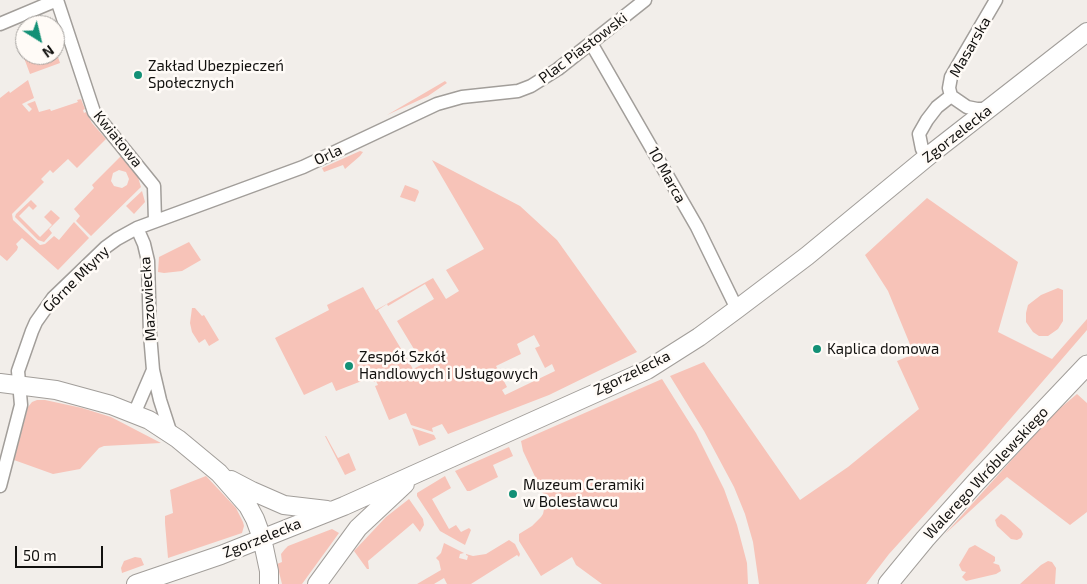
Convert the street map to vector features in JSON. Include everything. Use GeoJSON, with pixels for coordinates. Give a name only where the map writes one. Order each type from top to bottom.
{"type":"FeatureCollection","features":[{"type":"Feature","properties":{"kind":"main road","name":"Walerego Wróblewskiego"},"geometry":{"type":"LineString","coordinates":[[888,584],[976,482],[1087,365]]}},
{"type":"Feature","properties":{"kind":"street"},"geometry":{"type":"LineString","coordinates":[[0,24],[57,0]]}},
{"type":"Feature","properties":{"kind":"street","name":"Kwiatowa"},"geometry":{"type":"LineString","coordinates":[[57,0],[94,112],[154,186],[155,221]]}},
{"type":"Feature","properties":{"kind":"street","name":"Plac Piastowski"},"geometry":{"type":"LineString","coordinates":[[518,92],[543,79],[645,0]]}},
{"type":"Feature","properties":{"kind":"street","name":"Masarska"},"geometry":{"type":"LineString","coordinates":[[989,109],[967,107],[951,96],[949,88],[951,77],[996,0]]}},
{"type":"Feature","properties":{"kind":"street","name":"Zgorzelecka"},"geometry":{"type":"LineString","coordinates":[[136,584],[221,555],[332,510],[647,370],[699,337],[738,309],[932,153],[1087,32]]}},
{"type":"Feature","properties":{"kind":"street","name":"10 Marca"},"geometry":{"type":"LineString","coordinates":[[591,43],[693,221],[738,309]]}},
{"type":"Feature","properties":{"kind":"street","name":"Orla"},"geometry":{"type":"LineString","coordinates":[[138,228],[303,167],[437,104],[462,97],[518,92]]}},
{"type":"Feature","properties":{"kind":"street","name":"Masarska"},"geometry":{"type":"LineString","coordinates":[[932,153],[922,149],[919,134],[927,120],[951,96]]}},
{"type":"Feature","properties":{"kind":"street","name":"Mazowiecka"},"geometry":{"type":"LineString","coordinates":[[138,228],[148,261],[153,370],[171,434]]}},
{"type":"Feature","properties":{"kind":"street","name":"Górne Młyny"},"geometry":{"type":"LineString","coordinates":[[0,486],[22,405],[18,371],[36,322],[53,298],[106,247],[138,228]]}},
{"type":"Feature","properties":{"kind":"street","name":"Mazowiecka"},"geometry":{"type":"LineString","coordinates":[[134,414],[153,370]]}},
{"type":"Feature","properties":{"kind":"street"},"geometry":{"type":"LineString","coordinates":[[0,383],[19,384],[79,395],[134,414],[149,420],[171,434],[219,473],[252,492],[284,504],[332,510]]}},
{"type":"Feature","properties":{"kind":"street"},"geometry":{"type":"LineString","coordinates":[[219,473],[248,506],[255,518],[262,538],[270,584]]}},
{"type":"Feature","properties":{"kind":"street"},"geometry":{"type":"LineString","coordinates":[[317,584],[358,528],[415,474]]}},
{"type":"Feature","properties":{"kind":"shaded area"},"geometry":{"type":"Polygon","coordinates":[[[27,65],[55,65],[30,74],[27,65]]]}},
{"type":"Feature","properties":{"kind":"shaded area"},"geometry":{"type":"Polygon","coordinates":[[[28,80],[34,98],[22,104],[29,112],[32,109],[27,104],[35,101],[39,112],[50,109],[51,111],[78,102],[77,100],[81,99],[85,109],[83,110],[84,113],[86,112],[92,123],[106,139],[77,168],[68,159],[53,173],[50,170],[41,179],[44,182],[12,214],[13,220],[40,245],[45,244],[54,236],[59,240],[74,222],[89,238],[58,270],[22,238],[16,244],[17,250],[7,261],[0,255],[0,98],[28,80]]]}},
{"type":"Feature","properties":{"kind":"shaded area"},"geometry":{"type":"Polygon","coordinates":[[[445,81],[447,83],[428,96],[387,115],[445,81]]]}},
{"type":"Feature","properties":{"kind":"shaded area"},"geometry":{"type":"Polygon","coordinates":[[[360,151],[363,152],[360,156],[345,169],[343,165],[324,172],[322,168],[360,151]]]}},
{"type":"Feature","properties":{"kind":"shaded area"},"geometry":{"type":"Polygon","coordinates":[[[121,156],[137,174],[141,187],[91,236],[76,221],[80,216],[74,209],[94,188],[92,185],[121,156]],[[119,170],[113,173],[111,181],[114,186],[122,188],[127,185],[129,179],[126,172],[119,170]]]}},
{"type":"Feature","properties":{"kind":"shaded area"},"geometry":{"type":"Polygon","coordinates":[[[432,160],[520,206],[557,240],[637,352],[549,395],[448,434],[442,424],[432,428],[433,432],[411,425],[406,413],[389,420],[375,386],[378,385],[372,377],[336,391],[332,382],[304,395],[275,338],[329,310],[327,305],[363,287],[376,310],[433,278],[446,299],[459,291],[446,270],[484,249],[432,160]],[[425,284],[378,310],[413,369],[423,364],[397,321],[434,299],[425,284]],[[534,335],[517,344],[521,354],[496,366],[507,387],[502,390],[505,395],[555,371],[552,364],[545,368],[535,348],[540,346],[534,335]]]}},
{"type":"Feature","properties":{"kind":"shaded area"},"geometry":{"type":"Polygon","coordinates":[[[405,185],[418,190],[415,202],[400,197],[405,185]]]}},
{"type":"Feature","properties":{"kind":"shaded area"},"geometry":{"type":"Polygon","coordinates":[[[142,191],[145,202],[134,214],[126,206],[142,191]]]}},
{"type":"Feature","properties":{"kind":"shaded area"},"geometry":{"type":"Polygon","coordinates":[[[927,198],[1018,262],[998,332],[1052,359],[1087,319],[1087,330],[986,447],[889,554],[866,584],[759,584],[753,542],[745,514],[734,487],[704,431],[670,376],[704,362],[800,500],[848,467],[919,409],[897,361],[914,354],[888,291],[865,255],[927,198]]]}},
{"type":"Feature","properties":{"kind":"shaded area"},"geometry":{"type":"Polygon","coordinates":[[[31,200],[37,206],[33,210],[29,206],[19,216],[40,237],[52,225],[44,217],[51,210],[60,218],[49,229],[52,233],[44,242],[38,240],[15,217],[31,200]]]}},
{"type":"Feature","properties":{"kind":"shaded area"},"geometry":{"type":"Polygon","coordinates":[[[189,242],[201,260],[182,271],[158,272],[159,257],[189,242]]]}},
{"type":"Feature","properties":{"kind":"shaded area"},"geometry":{"type":"Polygon","coordinates":[[[1058,288],[1063,290],[1063,321],[1058,329],[1048,336],[1039,336],[1033,332],[1026,322],[1028,305],[1041,295],[1058,288]]]}},
{"type":"Feature","properties":{"kind":"shaded area"},"geometry":{"type":"Polygon","coordinates":[[[192,308],[195,308],[202,316],[204,315],[219,340],[209,346],[205,339],[199,343],[192,332],[190,323],[192,308]]]}},
{"type":"Feature","properties":{"kind":"shaded area"},"geometry":{"type":"Polygon","coordinates":[[[662,379],[696,433],[724,489],[737,525],[747,563],[748,584],[602,584],[576,565],[572,557],[541,576],[519,541],[519,534],[532,526],[543,514],[546,500],[523,451],[521,441],[662,379]]]}},
{"type":"Feature","properties":{"kind":"shaded area"},"geometry":{"type":"Polygon","coordinates":[[[1077,394],[1087,403],[1087,512],[1070,525],[1007,477],[945,534],[1053,414],[1077,394]]]}},
{"type":"Feature","properties":{"kind":"shaded area"},"geometry":{"type":"Polygon","coordinates":[[[37,400],[82,408],[111,417],[161,443],[104,446],[99,448],[80,469],[53,474],[14,460],[28,407],[37,400]]]}},
{"type":"Feature","properties":{"kind":"shaded area"},"geometry":{"type":"Polygon","coordinates":[[[412,428],[434,435],[436,439],[419,446],[412,428]]]}},
{"type":"Feature","properties":{"kind":"shaded area"},"geometry":{"type":"Polygon","coordinates":[[[325,436],[338,458],[349,453],[356,470],[345,475],[325,436]]]}},
{"type":"Feature","properties":{"kind":"shaded area"},"geometry":{"type":"Polygon","coordinates":[[[509,447],[513,456],[493,465],[498,477],[467,491],[455,471],[509,447]]]}},
{"type":"Feature","properties":{"kind":"shaded area"},"geometry":{"type":"Polygon","coordinates":[[[206,476],[236,508],[244,526],[242,533],[168,558],[165,516],[173,513],[170,490],[206,476]]]}},
{"type":"Feature","properties":{"kind":"shaded area"},"geometry":{"type":"Polygon","coordinates":[[[445,476],[451,488],[432,499],[449,529],[456,525],[461,532],[469,528],[471,530],[465,545],[440,531],[417,496],[417,493],[445,476]]]}},
{"type":"Feature","properties":{"kind":"shaded area"},"geometry":{"type":"Polygon","coordinates":[[[409,499],[423,519],[424,525],[420,532],[413,523],[368,561],[369,569],[367,569],[354,551],[386,517],[409,499]]]}},
{"type":"Feature","properties":{"kind":"shaded area"},"geometry":{"type":"Polygon","coordinates":[[[1001,514],[1021,530],[1023,534],[1021,538],[1017,540],[1011,539],[997,526],[995,520],[1001,514]]]}},
{"type":"Feature","properties":{"kind":"shaded area"},"geometry":{"type":"Polygon","coordinates":[[[332,529],[339,533],[302,584],[282,584],[277,564],[282,562],[281,554],[285,549],[288,546],[332,529]]]}},
{"type":"Feature","properties":{"kind":"shaded area"},"geometry":{"type":"Polygon","coordinates":[[[509,540],[515,544],[520,554],[519,557],[517,555],[471,584],[447,584],[444,578],[434,584],[417,584],[441,570],[439,561],[436,558],[441,553],[444,543],[464,553],[460,554],[459,558],[467,560],[468,556],[466,554],[473,556],[486,554],[509,540]]]}},
{"type":"Feature","properties":{"kind":"shaded area"},"geometry":{"type":"Polygon","coordinates":[[[975,545],[995,557],[993,563],[999,565],[1001,571],[996,574],[966,581],[962,577],[966,572],[962,571],[959,565],[969,548],[975,545]]]}},
{"type":"Feature","properties":{"kind":"shaded area"},"geometry":{"type":"Polygon","coordinates":[[[135,557],[141,558],[144,565],[122,573],[121,568],[124,561],[135,557]]]}},
{"type":"Feature","properties":{"kind":"shaded area"},"geometry":{"type":"Polygon","coordinates":[[[1048,561],[1052,562],[1056,568],[1055,584],[1020,584],[1041,565],[1048,561]]]}},
{"type":"Feature","properties":{"kind":"place","name":"Zakład Ubezpieczeń Społecznych"},"geometry":{"type":"Point","coordinates":[138,75]}},
{"type":"Feature","properties":{"kind":"place","name":"Kaplica domowa"},"geometry":{"type":"Point","coordinates":[817,349]}},
{"type":"Feature","properties":{"kind":"place","name":"Zespół Szkół Handlowych i Usługowych"},"geometry":{"type":"Point","coordinates":[349,366]}},
{"type":"Feature","properties":{"kind":"place","name":"Muzeum Ceramiki w Bolesławcu"},"geometry":{"type":"Point","coordinates":[513,494]}}]}
